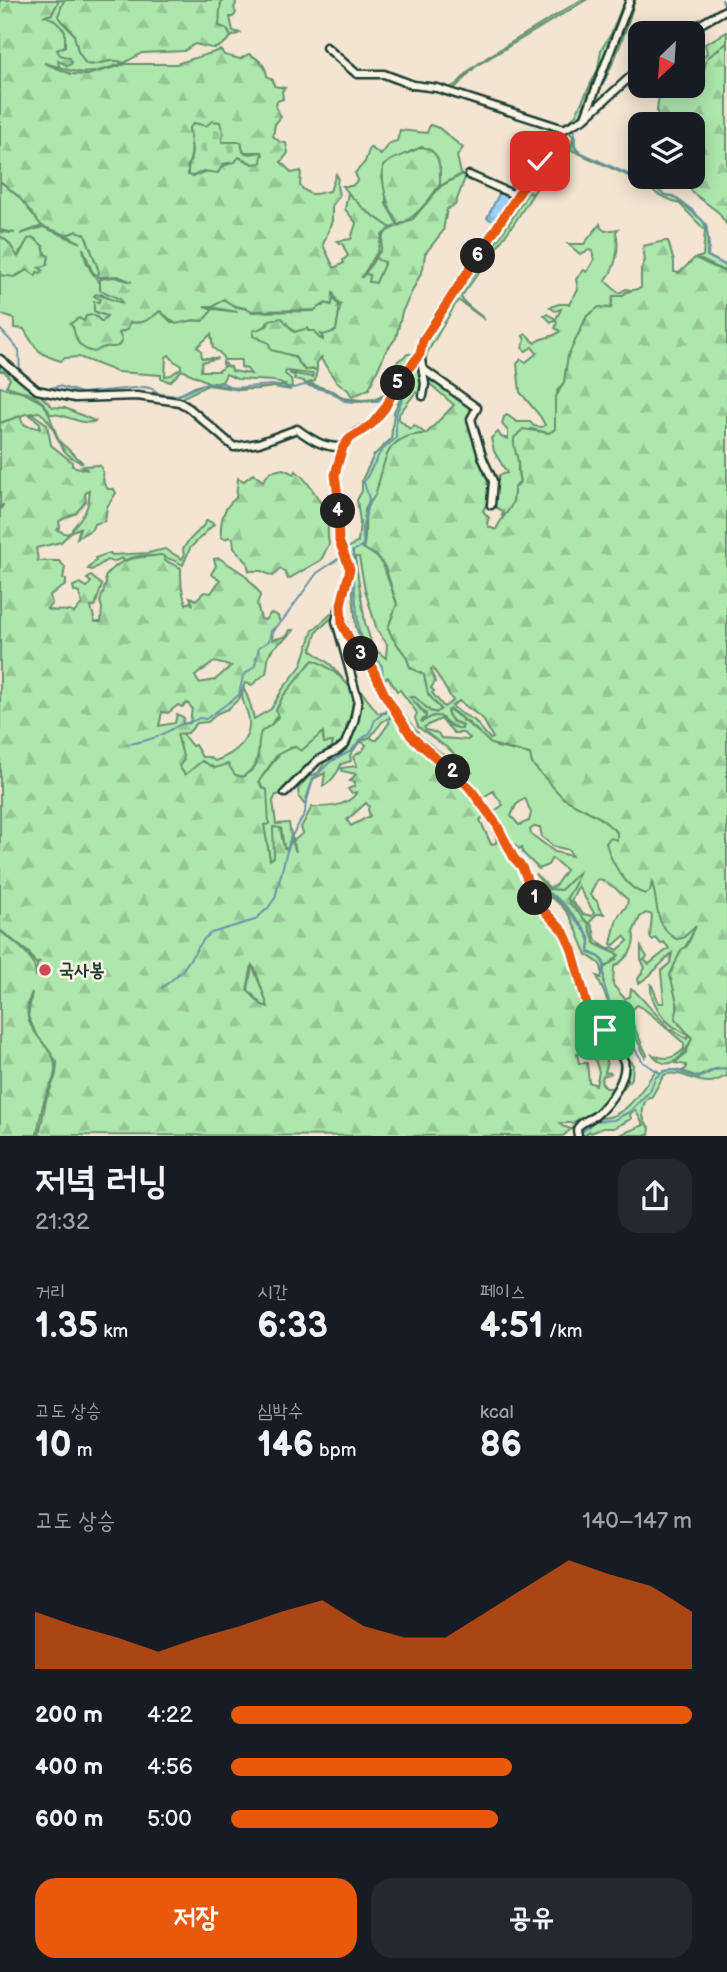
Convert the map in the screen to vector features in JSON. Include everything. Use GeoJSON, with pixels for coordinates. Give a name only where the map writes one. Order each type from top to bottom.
{"type":"FeatureCollection","features":[{"type":"Feature","properties":{"kind":"street"},"geometry":{"type":"LineString","coordinates":[[585,118],[630,0]]}},
{"type":"Feature","properties":{"kind":"street"},"geometry":{"type":"LineString","coordinates":[[705,22],[727,9]]}},
{"type":"Feature","properties":{"kind":"street"},"geometry":{"type":"LineString","coordinates":[[326,47],[357,74],[384,74],[413,85],[437,88],[564,129]]}},
{"type":"Feature","properties":{"kind":"street"},"geometry":{"type":"LineString","coordinates":[[423,396],[425,384],[420,354],[423,340],[517,195],[564,129],[585,118],[628,79]]}},
{"type":"Feature","properties":{"kind":"street"},"geometry":{"type":"LineString","coordinates":[[469,175],[517,195]]}},
{"type":"Feature","properties":{"kind":"street"},"geometry":{"type":"LineString","coordinates":[[285,793],[318,760],[342,748],[354,722],[358,700],[336,621],[350,569],[339,541],[335,475],[343,447],[349,439],[377,418],[399,381],[420,354]]}},
{"type":"Feature","properties":{"kind":"street"},"geometry":{"type":"LineString","coordinates":[[0,359],[37,390],[75,398],[137,396],[179,402],[234,447],[263,442],[297,429],[318,443],[343,447]]}},
{"type":"Feature","properties":{"kind":"street"},"geometry":{"type":"LineString","coordinates":[[423,369],[477,408],[471,419],[492,481],[491,505]]}},
{"type":"Feature","properties":{"kind":"street"},"geometry":{"type":"LineString","coordinates":[[341,604],[340,617],[346,634],[370,663],[385,695],[411,736],[469,787],[501,831],[509,849],[526,874],[537,903],[560,926],[572,950],[587,1005],[624,1061],[625,1071],[618,1085],[599,1112],[580,1125],[577,1129],[578,1136]]}},
{"type":"Feature","properties":{"kind":"green space"},"geometry":{"type":"Polygon","coordinates":[[[0,0],[59,0],[52,14],[45,16],[53,19],[65,31],[65,46],[57,50],[60,55],[70,58],[72,63],[68,66],[58,60],[59,67],[44,63],[71,74],[87,75],[126,64],[176,64],[221,50],[224,55],[240,59],[249,54],[259,60],[267,76],[273,80],[274,86],[285,88],[282,91],[283,99],[277,101],[276,107],[281,117],[275,124],[273,136],[286,143],[288,153],[281,162],[292,173],[301,171],[300,186],[311,194],[330,191],[336,174],[338,177],[339,196],[332,206],[332,221],[323,245],[334,268],[344,263],[343,260],[348,256],[343,245],[337,241],[351,239],[356,223],[345,209],[348,193],[366,211],[391,228],[387,231],[413,219],[441,186],[466,175],[455,205],[447,209],[443,231],[425,254],[423,269],[402,312],[396,338],[386,351],[369,389],[352,397],[348,390],[336,381],[321,359],[322,356],[317,363],[317,369],[305,370],[294,356],[271,350],[269,343],[253,336],[253,331],[267,326],[270,320],[282,318],[294,332],[308,328],[308,331],[314,331],[323,340],[323,335],[336,331],[342,304],[339,305],[333,293],[332,305],[326,303],[314,310],[252,311],[224,299],[214,306],[204,306],[213,309],[203,321],[176,324],[160,311],[146,320],[130,322],[128,329],[119,333],[122,340],[118,346],[105,347],[94,352],[85,349],[70,324],[79,318],[84,321],[86,316],[94,315],[102,322],[107,316],[94,311],[94,302],[99,302],[100,299],[94,296],[96,294],[122,303],[120,299],[100,290],[100,279],[114,277],[132,282],[118,276],[98,277],[99,271],[85,234],[77,231],[66,235],[42,226],[19,197],[0,181],[0,0]],[[194,123],[191,157],[187,167],[193,176],[229,164],[238,157],[253,164],[263,155],[262,152],[243,152],[241,142],[221,142],[223,132],[194,123]],[[387,231],[382,235],[378,251],[361,278],[365,274],[370,275],[369,282],[376,283],[385,262],[376,257],[381,250],[387,231]]]}},
{"type":"Feature","properties":{"kind":"green space"},"geometry":{"type":"Polygon","coordinates":[[[59,0],[64,0],[60,20],[74,34],[78,51],[86,64],[115,61],[124,63],[85,73],[59,67],[58,60],[68,66],[56,50],[65,46],[65,31],[45,17],[52,14],[59,0]]]}},
{"type":"Feature","properties":{"kind":"green space"},"geometry":{"type":"Polygon","coordinates":[[[64,0],[222,0],[219,26],[226,28],[231,37],[214,48],[195,44],[184,51],[142,53],[124,63],[114,61],[86,64],[78,51],[74,34],[58,16],[64,0]]]}},
{"type":"Feature","properties":{"kind":"green space"},"geometry":{"type":"Polygon","coordinates":[[[222,0],[235,0],[236,4],[236,13],[230,17],[233,31],[240,33],[231,37],[228,30],[219,26],[222,0]]]}},
{"type":"Feature","properties":{"kind":"green space"},"geometry":{"type":"Polygon","coordinates":[[[581,0],[586,0],[476,66],[453,90],[449,88],[457,84],[471,69],[486,58],[581,0]]]}},
{"type":"Feature","properties":{"kind":"green space"},"geometry":{"type":"Polygon","coordinates":[[[631,0],[635,0],[622,39],[593,102],[593,108],[590,105],[620,35],[631,0]]]}},
{"type":"Feature","properties":{"kind":"green space"},"geometry":{"type":"Polygon","coordinates":[[[622,6],[610,42],[580,116],[572,123],[559,126],[576,114],[598,69],[601,50],[611,34],[622,6]]]}},
{"type":"Feature","properties":{"kind":"green space"},"geometry":{"type":"Polygon","coordinates":[[[727,32],[727,43],[708,58],[705,66],[705,44],[727,32]]]}},
{"type":"Feature","properties":{"kind":"green space"},"geometry":{"type":"Polygon","coordinates":[[[727,43],[727,225],[718,212],[690,189],[705,189],[705,112],[657,112],[659,98],[705,98],[707,58],[727,43]]]}},
{"type":"Feature","properties":{"kind":"green space"},"geometry":{"type":"Polygon","coordinates":[[[212,121],[220,122],[222,142],[241,142],[243,152],[249,154],[262,152],[261,163],[253,164],[239,157],[235,162],[223,164],[218,173],[203,171],[193,176],[188,175],[192,152],[189,128],[194,123],[206,126],[212,121]]]}},
{"type":"Feature","properties":{"kind":"green space"},"geometry":{"type":"Polygon","coordinates":[[[430,125],[439,128],[463,148],[457,156],[461,174],[440,186],[440,167],[422,147],[391,160],[382,177],[386,187],[386,204],[398,225],[391,228],[358,205],[343,186],[352,186],[358,180],[355,173],[365,162],[370,147],[381,155],[390,143],[397,141],[400,130],[427,133],[430,125]]]}},
{"type":"Feature","properties":{"kind":"green space"},"geometry":{"type":"Polygon","coordinates":[[[574,126],[575,149],[628,176],[571,150],[573,136],[568,131],[574,126]]]}},
{"type":"Feature","properties":{"kind":"green space"},"geometry":{"type":"Polygon","coordinates":[[[559,146],[562,148],[515,222],[461,297],[485,320],[458,300],[427,353],[425,366],[423,353],[427,342],[528,192],[532,194],[528,191],[559,146]]]}},
{"type":"Feature","properties":{"kind":"green space"},"geometry":{"type":"Polygon","coordinates":[[[422,147],[432,151],[437,158],[440,184],[421,209],[398,225],[386,197],[383,166],[422,147]]]}},
{"type":"Feature","properties":{"kind":"green space"},"geometry":{"type":"Polygon","coordinates":[[[0,181],[19,197],[42,226],[20,234],[43,227],[81,243],[66,235],[77,231],[85,234],[99,271],[98,277],[92,271],[83,248],[87,264],[101,284],[121,299],[122,303],[119,304],[101,294],[98,313],[107,316],[102,322],[94,315],[85,322],[71,324],[77,341],[89,351],[106,347],[119,333],[128,329],[130,322],[143,322],[160,311],[172,323],[202,321],[213,309],[238,312],[204,306],[212,306],[225,299],[232,305],[252,312],[314,311],[320,305],[330,305],[333,293],[334,300],[338,307],[340,306],[336,331],[326,336],[321,334],[322,339],[319,339],[315,331],[295,332],[290,327],[268,322],[265,327],[265,341],[269,343],[271,350],[293,357],[302,368],[317,369],[315,381],[305,384],[304,381],[294,379],[295,376],[289,373],[312,377],[313,374],[286,371],[292,387],[285,387],[291,390],[274,387],[285,385],[274,381],[237,379],[226,374],[222,382],[210,383],[182,370],[170,382],[161,378],[161,375],[117,372],[79,357],[61,361],[53,359],[38,350],[24,329],[14,328],[14,319],[0,314],[0,275],[17,276],[27,270],[37,272],[45,254],[43,246],[33,238],[20,251],[18,257],[8,242],[0,236],[0,232],[15,233],[0,230],[0,181]],[[211,334],[197,347],[201,350],[202,358],[218,358],[202,362],[201,371],[219,371],[223,362],[225,366],[231,367],[232,371],[251,374],[241,367],[241,360],[224,360],[213,348],[211,334]],[[169,355],[166,357],[165,376],[181,368],[169,355]]]}},
{"type":"Feature","properties":{"kind":"green space"},"geometry":{"type":"Polygon","coordinates":[[[522,189],[525,190],[480,262],[427,338],[522,189]]]}},
{"type":"Feature","properties":{"kind":"green space"},"geometry":{"type":"Polygon","coordinates":[[[651,189],[673,196],[702,220],[707,233],[707,256],[725,265],[727,272],[697,258],[703,256],[705,230],[680,204],[651,189]]]}},
{"type":"Feature","properties":{"kind":"green space"},"geometry":{"type":"Polygon","coordinates":[[[600,224],[605,231],[618,229],[616,258],[605,281],[619,293],[626,289],[635,291],[612,302],[611,308],[587,316],[568,356],[564,382],[557,391],[555,429],[549,433],[531,429],[519,461],[520,481],[514,489],[512,505],[502,516],[503,511],[493,506],[499,475],[507,473],[494,451],[491,438],[498,432],[501,437],[508,439],[508,431],[502,424],[507,415],[517,422],[530,422],[534,426],[542,427],[545,425],[520,392],[517,364],[521,359],[526,362],[537,353],[532,347],[526,351],[522,348],[525,340],[523,336],[526,334],[535,343],[560,331],[555,328],[557,323],[554,320],[551,322],[544,315],[556,319],[561,309],[555,311],[550,307],[569,304],[578,290],[576,279],[584,270],[587,272],[594,260],[592,251],[580,254],[568,244],[584,244],[600,224]]]}},
{"type":"Feature","properties":{"kind":"green space"},"geometry":{"type":"Polygon","coordinates":[[[0,236],[8,242],[18,257],[28,239],[34,238],[43,246],[45,254],[49,256],[47,265],[39,268],[43,270],[41,273],[37,272],[36,276],[27,270],[14,277],[0,275],[0,236]]]}},
{"type":"Feature","properties":{"kind":"green space"},"geometry":{"type":"Polygon","coordinates":[[[668,241],[674,272],[679,273],[695,258],[727,273],[727,1068],[715,1069],[698,1077],[682,1071],[686,1069],[686,1065],[675,1063],[686,1053],[692,1038],[675,1019],[678,1006],[670,975],[696,926],[683,938],[676,939],[669,933],[658,914],[652,882],[650,891],[646,894],[639,891],[626,881],[616,866],[606,843],[610,838],[617,840],[617,832],[599,817],[563,798],[532,764],[530,754],[491,744],[450,709],[447,712],[450,718],[463,725],[462,729],[451,726],[440,716],[421,721],[426,714],[410,697],[415,697],[430,711],[436,713],[441,709],[428,694],[424,675],[410,667],[406,656],[392,637],[388,628],[397,604],[385,567],[377,556],[363,548],[365,515],[375,495],[389,451],[402,439],[426,434],[454,405],[430,384],[426,372],[474,408],[471,414],[489,475],[488,499],[483,511],[489,518],[489,527],[496,530],[511,507],[514,489],[520,482],[514,438],[523,429],[549,433],[555,429],[555,399],[564,382],[568,356],[587,316],[599,307],[611,308],[613,296],[623,296],[626,292],[641,288],[641,269],[645,260],[643,246],[668,241]],[[433,668],[431,669],[435,682],[431,688],[434,691],[432,693],[444,707],[453,701],[433,668]],[[459,701],[452,706],[474,720],[490,739],[493,738],[483,719],[459,701]]]}},
{"type":"Feature","properties":{"kind":"green space"},"geometry":{"type":"Polygon","coordinates":[[[376,257],[386,261],[376,283],[368,282],[370,275],[365,274],[376,257]]]}},
{"type":"Feature","properties":{"kind":"green space"},"geometry":{"type":"Polygon","coordinates":[[[408,354],[415,354],[399,372],[389,393],[376,401],[346,400],[330,391],[307,385],[312,384],[335,392],[343,398],[376,399],[386,394],[395,378],[388,376],[398,361],[408,354]]]}},
{"type":"Feature","properties":{"kind":"green space"},"geometry":{"type":"Polygon","coordinates":[[[0,361],[45,392],[42,397],[53,407],[65,408],[95,421],[85,422],[50,414],[43,403],[26,392],[6,386],[10,379],[4,371],[0,371],[0,361]]]}},
{"type":"Feature","properties":{"kind":"green space"},"geometry":{"type":"Polygon","coordinates":[[[417,364],[422,370],[422,396],[416,392],[399,414],[399,419],[410,429],[414,425],[426,434],[402,439],[394,444],[389,452],[376,493],[364,514],[362,547],[381,560],[397,604],[390,622],[392,637],[406,656],[410,667],[424,674],[434,702],[441,709],[440,713],[414,702],[427,717],[440,716],[451,726],[463,725],[452,721],[447,712],[449,709],[497,747],[530,754],[563,798],[599,817],[617,832],[617,868],[630,884],[651,880],[660,919],[668,933],[676,939],[683,937],[697,925],[670,975],[676,994],[679,1024],[692,1038],[681,1056],[671,1063],[665,1063],[653,1055],[673,1057],[684,1049],[684,1043],[637,1005],[628,1014],[647,1055],[645,1057],[631,1028],[611,1004],[612,1011],[597,976],[601,978],[601,966],[587,955],[566,911],[552,898],[542,894],[541,897],[565,927],[576,952],[590,1000],[633,1065],[632,1077],[600,1118],[618,1114],[632,1102],[656,1070],[660,1073],[680,1071],[699,1078],[717,1069],[727,1069],[727,1076],[712,1082],[676,1074],[664,1075],[643,1108],[643,1117],[650,1128],[649,1135],[619,1135],[644,1125],[635,1110],[630,1114],[631,1119],[614,1128],[603,1128],[579,1135],[578,1129],[594,1117],[626,1075],[616,1046],[587,999],[574,952],[564,928],[540,903],[526,871],[541,889],[546,891],[544,893],[557,901],[578,921],[588,936],[589,953],[600,957],[605,967],[617,959],[616,952],[608,949],[595,944],[588,923],[567,897],[575,884],[577,874],[561,890],[548,889],[535,874],[550,888],[555,886],[566,870],[552,858],[548,865],[539,869],[523,853],[522,847],[519,849],[515,845],[512,851],[492,818],[468,788],[399,717],[389,695],[358,650],[348,626],[364,649],[356,627],[352,582],[346,556],[350,554],[354,573],[353,553],[345,555],[343,551],[358,542],[360,522],[357,500],[362,491],[362,480],[374,455],[391,439],[394,412],[402,395],[396,392],[403,377],[405,392],[405,375],[417,364]],[[355,557],[365,623],[373,648],[386,658],[387,644],[377,630],[359,557],[355,557]],[[388,677],[384,679],[387,691],[420,736],[465,773],[472,772],[449,749],[418,727],[415,718],[417,713],[388,677]],[[441,719],[424,727],[438,733],[441,738],[470,738],[463,733],[454,733],[441,719]],[[493,791],[482,798],[493,812],[503,805],[493,791]],[[525,798],[516,805],[511,816],[519,825],[529,821],[531,813],[525,798]],[[540,827],[530,830],[531,834],[555,852],[572,856],[569,850],[553,846],[542,837],[540,827]],[[600,879],[590,895],[604,914],[597,914],[590,922],[596,939],[602,945],[618,950],[628,941],[624,936],[614,945],[611,944],[615,925],[628,900],[600,879]],[[578,886],[571,901],[583,914],[592,916],[594,913],[578,886]],[[646,913],[640,917],[633,932],[634,943],[630,952],[614,967],[613,985],[625,999],[630,996],[631,989],[634,990],[669,1028],[687,1039],[689,1035],[673,1026],[663,1016],[652,996],[651,983],[659,1003],[664,1003],[661,971],[670,963],[672,953],[639,983],[638,979],[645,968],[641,959],[641,947],[647,957],[644,960],[649,964],[669,948],[664,942],[661,944],[656,938],[652,940],[650,937],[652,915],[646,913]]]}},
{"type":"Feature","properties":{"kind":"green space"},"geometry":{"type":"Polygon","coordinates":[[[209,384],[249,389],[208,385],[183,397],[184,401],[221,430],[232,443],[189,407],[152,397],[153,392],[172,396],[209,384]]]}},
{"type":"Feature","properties":{"kind":"green space"},"geometry":{"type":"Polygon","coordinates":[[[0,387],[24,393],[42,403],[47,409],[59,441],[83,463],[66,453],[61,446],[51,424],[39,412],[0,423],[0,387]]]}},
{"type":"Feature","properties":{"kind":"green space"},"geometry":{"type":"Polygon","coordinates":[[[30,415],[47,424],[51,445],[72,462],[72,466],[88,470],[82,466],[99,465],[102,468],[104,484],[116,493],[107,507],[105,521],[94,524],[92,529],[77,538],[80,528],[72,529],[87,506],[89,490],[85,494],[86,501],[76,513],[59,521],[60,527],[57,530],[67,534],[71,532],[61,542],[36,548],[38,561],[59,561],[65,567],[63,579],[66,579],[66,585],[50,595],[52,604],[47,609],[74,613],[82,603],[73,586],[80,583],[87,587],[91,582],[87,579],[91,576],[102,585],[95,606],[91,607],[95,622],[101,622],[100,602],[106,583],[105,577],[111,570],[124,561],[160,555],[164,556],[164,560],[181,568],[184,599],[186,604],[190,602],[193,605],[190,597],[196,600],[204,592],[211,593],[220,580],[211,574],[216,566],[214,559],[219,558],[245,575],[259,592],[257,604],[261,619],[265,620],[271,613],[278,616],[280,623],[273,631],[272,640],[287,636],[290,630],[294,630],[271,651],[266,673],[252,685],[245,683],[239,699],[228,709],[208,722],[197,723],[188,733],[177,734],[184,760],[179,766],[185,775],[202,761],[215,768],[228,764],[235,775],[243,777],[252,770],[257,761],[261,732],[278,717],[276,710],[283,696],[313,660],[333,671],[345,682],[357,700],[346,727],[349,732],[339,748],[331,750],[333,742],[324,743],[323,732],[301,751],[294,746],[277,755],[259,781],[262,788],[267,790],[269,824],[264,825],[270,860],[274,857],[273,827],[280,828],[284,848],[288,849],[292,837],[293,841],[303,833],[301,827],[312,807],[337,805],[348,801],[357,792],[351,793],[348,789],[355,786],[355,782],[350,781],[356,774],[342,771],[341,768],[357,766],[353,757],[366,745],[361,741],[370,737],[377,740],[389,723],[392,707],[411,736],[469,788],[521,867],[529,886],[567,941],[584,999],[604,1029],[599,1031],[594,1022],[588,1024],[597,1046],[591,1039],[589,1043],[578,1043],[580,1053],[577,1054],[579,1063],[587,1063],[589,1082],[596,1085],[599,1072],[594,1056],[604,1053],[607,1065],[605,1072],[612,1073],[603,1076],[601,1082],[606,1088],[612,1088],[613,1092],[598,1111],[586,1120],[583,1117],[572,1123],[560,1123],[571,1129],[563,1136],[39,1135],[46,1100],[56,1075],[57,1062],[51,1054],[55,1066],[54,1075],[44,1103],[37,1135],[0,1135],[0,931],[29,956],[36,977],[40,961],[36,964],[29,953],[0,930],[0,510],[4,504],[0,507],[0,423],[21,416],[23,423],[40,429],[40,423],[30,415]],[[214,662],[195,676],[199,683],[215,680],[231,666],[214,662]],[[187,703],[182,707],[178,705],[168,713],[162,712],[159,726],[175,723],[177,714],[184,718],[182,724],[190,723],[192,708],[187,703]],[[366,803],[347,820],[351,826],[370,816],[366,803]],[[484,816],[480,820],[491,844],[496,843],[492,825],[484,816]],[[252,965],[247,990],[262,1005],[268,1007],[252,965]]]}},
{"type":"Feature","properties":{"kind":"green space"},"geometry":{"type":"Polygon","coordinates":[[[283,469],[294,474],[296,471],[316,495],[327,517],[329,544],[321,560],[288,579],[280,569],[273,576],[261,571],[249,571],[247,562],[234,548],[233,538],[221,537],[223,515],[236,498],[238,478],[244,481],[253,474],[263,481],[270,472],[283,469]]]}},
{"type":"Feature","properties":{"kind":"green space"},"geometry":{"type":"Polygon","coordinates":[[[207,520],[214,524],[190,548],[183,565],[154,556],[138,556],[124,561],[122,558],[113,562],[107,560],[92,570],[88,569],[95,558],[110,553],[148,553],[165,549],[182,559],[183,549],[207,520]]]}},
{"type":"Feature","properties":{"kind":"green space"},"geometry":{"type":"Polygon","coordinates":[[[339,607],[337,613],[317,631],[311,650],[331,665],[341,680],[317,661],[310,663],[269,728],[264,729],[255,766],[243,777],[208,767],[201,767],[185,775],[179,766],[181,749],[177,734],[184,733],[202,757],[215,761],[236,750],[245,738],[249,724],[242,698],[243,687],[254,719],[271,709],[301,666],[313,630],[339,607]]]}},
{"type":"Feature","properties":{"kind":"green space"},"geometry":{"type":"Polygon","coordinates":[[[340,619],[366,659],[384,698],[368,671],[346,654],[338,622],[340,619]]]}},
{"type":"Feature","properties":{"kind":"green space"},"geometry":{"type":"Polygon","coordinates":[[[356,690],[361,691],[378,713],[386,713],[391,706],[390,717],[382,722],[368,740],[359,743],[350,755],[351,761],[341,764],[328,783],[323,786],[325,773],[313,779],[304,804],[298,789],[308,777],[318,773],[325,762],[345,748],[351,732],[356,690]]]}},
{"type":"Feature","properties":{"kind":"green space"},"geometry":{"type":"Polygon","coordinates":[[[323,732],[323,739],[334,741],[331,750],[283,794],[276,795],[273,801],[276,824],[289,823],[291,836],[288,849],[284,848],[281,828],[274,858],[270,860],[264,825],[267,790],[262,788],[259,781],[281,752],[309,742],[323,732]]]}},
{"type":"Feature","properties":{"kind":"green space"},"geometry":{"type":"Polygon","coordinates":[[[578,873],[567,898],[588,923],[595,944],[619,955],[606,967],[600,957],[589,952],[590,942],[579,921],[559,900],[547,892],[548,889],[561,890],[578,873]]]}},
{"type":"Feature","properties":{"kind":"green space"},"geometry":{"type":"Polygon","coordinates":[[[252,965],[268,1007],[262,1005],[248,990],[252,965]]]}},
{"type":"Feature","properties":{"kind":"water"},"geometry":{"type":"Polygon","coordinates":[[[522,165],[530,169],[516,191],[510,188],[522,165]]]}},
{"type":"Feature","properties":{"kind":"water"},"geometry":{"type":"Polygon","coordinates":[[[500,192],[512,199],[495,222],[487,218],[500,192]]]}},
{"type":"Feature","properties":{"kind":"waterway"},"geometry":{"type":"LineString","coordinates":[[620,18],[626,0]]}},
{"type":"Feature","properties":{"kind":"waterway"},"geometry":{"type":"LineString","coordinates":[[722,0],[724,4],[727,2]]}},
{"type":"Feature","properties":{"kind":"waterway"},"geometry":{"type":"LineString","coordinates":[[607,51],[614,33]]}},
{"type":"Feature","properties":{"kind":"waterway"},"geometry":{"type":"LineString","coordinates":[[579,119],[591,92]]}},
{"type":"Feature","properties":{"kind":"waterway"},"geometry":{"type":"LineString","coordinates":[[575,127],[574,146],[582,153],[649,184],[665,195],[673,196],[691,209],[706,224],[708,256],[727,266]]}},
{"type":"Feature","properties":{"kind":"waterway"},"geometry":{"type":"LineString","coordinates":[[425,342],[568,130]]}},
{"type":"Feature","properties":{"kind":"waterway"},"geometry":{"type":"LineString","coordinates":[[0,329],[19,350],[20,373]]}},
{"type":"Feature","properties":{"kind":"waterway"},"geometry":{"type":"LineString","coordinates":[[396,380],[414,357]]}},
{"type":"Feature","properties":{"kind":"waterway"},"geometry":{"type":"LineString","coordinates":[[346,555],[364,545],[362,529],[369,499],[364,482],[381,451],[396,438],[396,414],[405,392],[404,379]]}},
{"type":"Feature","properties":{"kind":"waterway"},"geometry":{"type":"LineString","coordinates":[[47,389],[59,386],[82,393],[145,387],[160,394],[177,396],[206,383],[223,383],[233,388],[272,385],[293,388],[305,385],[331,392],[344,401],[355,402],[378,401],[389,394]]}},
{"type":"Feature","properties":{"kind":"waterway"},"geometry":{"type":"LineString","coordinates":[[351,553],[359,631],[368,650],[382,666],[388,695]]}},
{"type":"Feature","properties":{"kind":"waterway"},"geometry":{"type":"LineString","coordinates":[[126,744],[153,738],[199,718],[206,719],[239,695],[243,676],[255,666],[259,647],[269,641],[271,631],[283,620],[317,573],[341,557]]}},
{"type":"Feature","properties":{"kind":"waterway"},"geometry":{"type":"LineString","coordinates":[[162,988],[181,972],[211,933],[255,920],[268,908],[275,898],[290,839],[305,813],[306,799],[313,779],[330,762],[351,751],[370,733],[375,720],[390,707]]}},
{"type":"Feature","properties":{"kind":"waterway"},"geometry":{"type":"LineString","coordinates":[[534,884],[543,892],[556,897],[584,930],[590,939],[589,953],[600,957],[604,962],[604,984],[612,1011],[643,1062],[660,1073]]}},
{"type":"Feature","properties":{"kind":"waterway"},"geometry":{"type":"LineString","coordinates":[[581,1133],[595,1121],[614,1120],[629,1112],[650,1091],[655,1078],[664,1071],[675,1070],[698,1078],[714,1070],[727,1069]]}},
{"type":"Feature","properties":{"kind":"place","name":"국사봉"},"geometry":{"type":"Point","coordinates":[45,970]}},
{"type":"Feature","properties":{"kind":"route"},"geometry":{"type":"LineString","coordinates":[[540,161],[442,309],[423,340],[420,354],[399,381],[385,408],[372,424],[357,432],[343,447],[335,475],[339,541],[350,569],[340,617],[346,634],[370,663],[385,695],[411,736],[469,787],[501,831],[514,858],[526,874],[537,903],[564,932],[572,950],[587,1005],[605,1030]]}}]}
